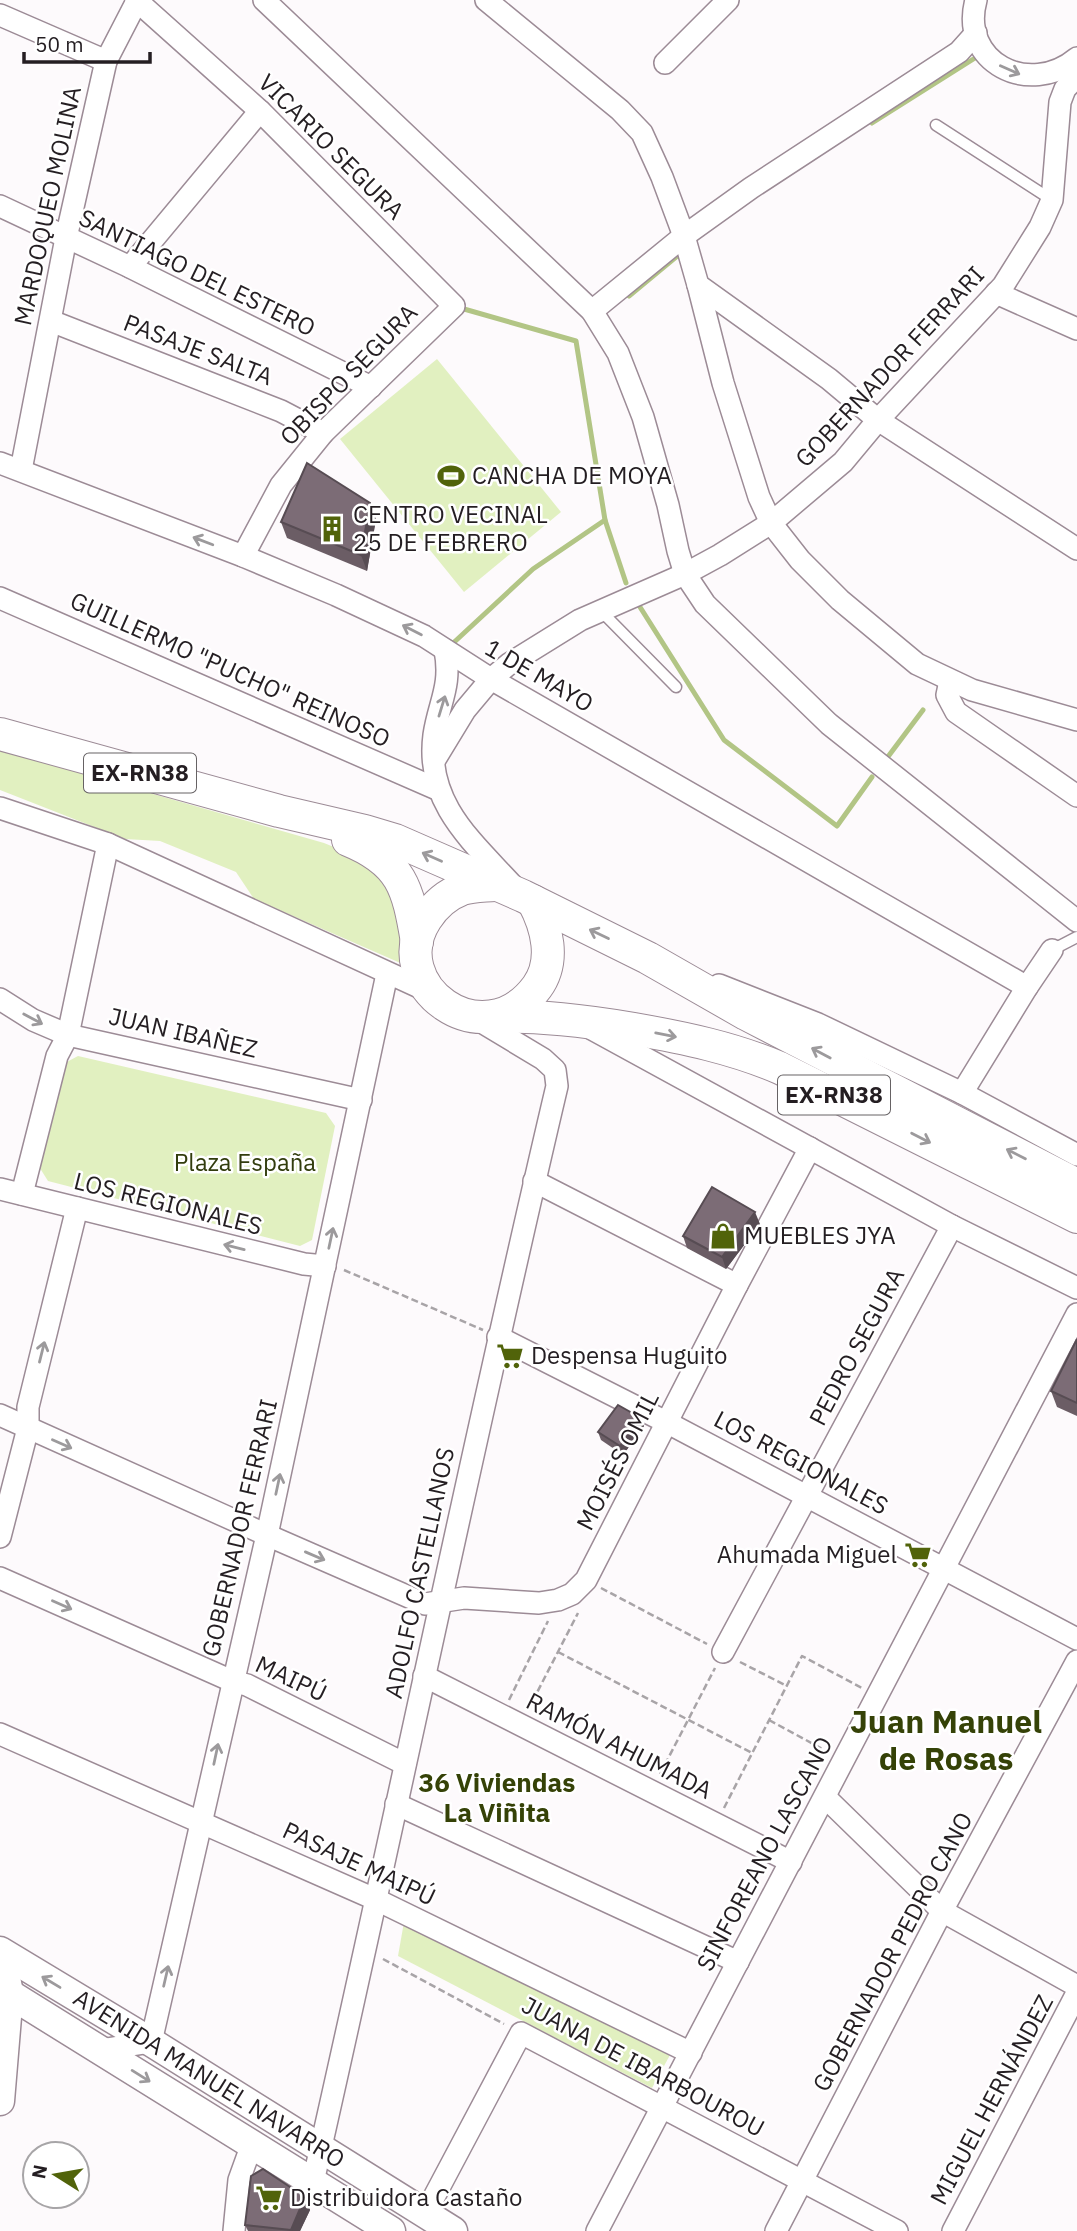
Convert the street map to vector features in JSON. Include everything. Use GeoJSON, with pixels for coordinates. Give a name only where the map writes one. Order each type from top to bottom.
{"type":"FeatureCollection","features":[{"type":"Feature","properties":{"kind":"main road","name":"EX-RN38"},"geometry":{"type":"LineString","coordinates":[[0,734],[395,840],[517,894],[648,958],[746,1014],[1077,1185]]}},
{"type":"Feature","properties":{"kind":"main road","name":"EX-RN38"},"geometry":{"type":"LineString","coordinates":[[279,811],[384,858],[400,877],[412,909],[417,963],[430,992],[449,1009],[481,1017],[574,1019],[720,1046],[750,1055],[1077,1217]]}},
{"type":"Feature","properties":{"kind":"main road"},"geometry":{"type":"LineString","coordinates":[[417,942],[428,916],[448,896],[465,888],[517,894],[544,922],[548,943],[546,964],[539,984],[526,1000],[509,1012],[481,1017]]}},
{"type":"Feature","properties":{"kind":"main road"},"geometry":{"type":"LineString","coordinates":[[0,1951],[5,2047],[0,2101]]}},
{"type":"Feature","properties":{"kind":"main road","name":"AVENIDA MANUEL NAVARRO"},"geometry":{"type":"LineString","coordinates":[[0,1951],[453,2231]]}},
{"type":"Feature","properties":{"kind":"main road","name":"AVENIDA MANUEL NAVARRO"},"geometry":{"type":"LineString","coordinates":[[4,1991],[391,2231]]}},
{"type":"Feature","properties":{"kind":"main road"},"geometry":{"type":"LineString","coordinates":[[5,2047],[15,2029],[26,2022],[38,2019],[53,2021]]}},
{"type":"Feature","properties":{"kind":"street","name":"MARDOQUEO MOLINA"},"geometry":{"type":"LineString","coordinates":[[21,470],[65,238],[106,61],[137,0]]}},
{"type":"Feature","properties":{"kind":"street","name":"VICARIO SEGURA"},"geometry":{"type":"LineString","coordinates":[[137,0],[260,111],[454,306]]}},
{"type":"Feature","properties":{"kind":"street"},"geometry":{"type":"LineString","coordinates":[[264,0],[592,311],[618,353],[643,417],[685,574],[705,604],[829,724],[1077,921]]}},
{"type":"Feature","properties":{"kind":"street"},"geometry":{"type":"LineString","coordinates":[[486,0],[620,110],[642,133],[684,236],[723,383],[759,497],[771,523],[800,559],[840,600],[916,664],[972,690],[1077,720]]}},
{"type":"Feature","properties":{"kind":"street"},"geometry":{"type":"LineString","coordinates":[[665,63],[728,0]]}},
{"type":"Feature","properties":{"kind":"street"},"geometry":{"type":"LineString","coordinates":[[976,0],[976,33],[988,55],[1008,71],[1032,76],[1070,74],[1077,58]]}},
{"type":"Feature","properties":{"kind":"street"},"geometry":{"type":"LineString","coordinates":[[0,15],[106,61]]}},
{"type":"Feature","properties":{"kind":"street"},"geometry":{"type":"LineString","coordinates":[[592,311],[684,236],[751,188],[959,52],[976,33]]}},
{"type":"Feature","properties":{"kind":"street","name":"GOBERNADOR FERRARI"},"geometry":{"type":"LineString","coordinates":[[434,761],[466,710],[491,679],[509,664],[580,620],[685,574],[771,523],[842,462],[1003,286],[1040,227],[1052,200],[1060,102],[1070,74]]}},
{"type":"Feature","properties":{"kind":"street"},"geometry":{"type":"LineString","coordinates":[[130,267],[260,111]]}},
{"type":"Feature","properties":{"kind":"street","name":"SANTIAGO DEL ESTERO"},"geometry":{"type":"LineString","coordinates":[[0,206],[130,267],[370,387]]}},
{"type":"Feature","properties":{"kind":"street"},"geometry":{"type":"LineString","coordinates":[[698,285],[830,379],[878,420],[1077,549]]}},
{"type":"Feature","properties":{"kind":"street"},"geometry":{"type":"LineString","coordinates":[[996,293],[1077,329]]}},
{"type":"Feature","properties":{"kind":"street","name":"OBISPO SEGURA"},"geometry":{"type":"LineString","coordinates":[[243,556],[281,485],[323,433],[454,306]]}},
{"type":"Feature","properties":{"kind":"street","name":"PASAJE SALTA"},"geometry":{"type":"LineString","coordinates":[[51,321],[281,411],[323,433]]}},
{"type":"Feature","properties":{"kind":"street","name":"1 DE MAYO"},"geometry":{"type":"LineString","coordinates":[[0,463],[243,556],[381,614],[424,636],[491,679],[1027,987]]}},
{"type":"Feature","properties":{"kind":"street","name":"GUILLERMO \"PUCHO\" REINOSO"},"geometry":{"type":"LineString","coordinates":[[0,598],[439,790]]}},
{"type":"Feature","properties":{"kind":"street"},"geometry":{"type":"LineString","coordinates":[[445,650],[448,678],[434,736],[434,761],[439,790],[445,806],[517,894]]}},
{"type":"Feature","properties":{"kind":"street"},"geometry":{"type":"LineString","coordinates":[[950,681],[947,695],[956,712],[1077,796]]}},
{"type":"Feature","properties":{"kind":"street"},"geometry":{"type":"LineString","coordinates":[[0,808],[108,844],[430,992]]}},
{"type":"Feature","properties":{"kind":"street"},"geometry":{"type":"LineString","coordinates":[[22,1194],[57,1056],[68,1035],[108,844]]}},
{"type":"Feature","properties":{"kind":"street"},"geometry":{"type":"LineString","coordinates":[[962,1093],[1052,950]]}},
{"type":"Feature","properties":{"kind":"street"},"geometry":{"type":"LineString","coordinates":[[648,958],[818,1024],[962,1093],[1077,1155]]}},
{"type":"Feature","properties":{"kind":"street","name":"GOBERNADOR FERRARI"},"geometry":{"type":"LineString","coordinates":[[151,2042],[267,1535],[387,974]]}},
{"type":"Feature","properties":{"kind":"street","name":"JUAN IBAÑEZ"},"geometry":{"type":"LineString","coordinates":[[0,999],[33,1020],[68,1035],[361,1100]]}},
{"type":"Feature","properties":{"kind":"street","name":"ADOLFO CASTELLANOS"},"geometry":{"type":"LineString","coordinates":[[313,2182],[377,1900],[498,1337],[557,1086],[555,1070],[543,1059],[481,1017]]}},
{"type":"Feature","properties":{"kind":"street"},"geometry":{"type":"LineString","coordinates":[[574,1019],[952,1226],[1077,1288]]}},
{"type":"Feature","properties":{"kind":"street","name":"MOISÉS OMIL"},"geometry":{"type":"LineString","coordinates":[[586,1580],[810,1148]]}},
{"type":"Feature","properties":{"kind":"street"},"geometry":{"type":"LineString","coordinates":[[534,1181],[737,1285]]}},
{"type":"Feature","properties":{"kind":"street","name":"LOS REGIONALES"},"geometry":{"type":"LineString","coordinates":[[0,1189],[303,1264],[325,1266]]}},
{"type":"Feature","properties":{"kind":"street"},"geometry":{"type":"LineString","coordinates":[[0,1537],[28,1428],[28,1407],[77,1208]]}},
{"type":"Feature","properties":{"kind":"street","name":"PEDRO SEGURA"},"geometry":{"type":"LineString","coordinates":[[723,1652],[952,1226]]}},
{"type":"Feature","properties":{"kind":"street","name":"SINFOREANO LASCANO"},"geometry":{"type":"LineString","coordinates":[[597,2231],[1077,1314]]}},
{"type":"Feature","properties":{"kind":"street","name":"LOS REGIONALES"},"geometry":{"type":"LineString","coordinates":[[498,1337],[668,1423],[1077,1639]]}},
{"type":"Feature","properties":{"kind":"street"},"geometry":{"type":"LineString","coordinates":[[0,1415],[425,1604],[464,1598],[539,1603],[558,1600],[572,1594],[586,1580]]}},
{"type":"Feature","properties":{"kind":"street","name":"MAIPÚ"},"geometry":{"type":"LineString","coordinates":[[0,1578],[232,1681],[247,1685],[405,1764]]}},
{"type":"Feature","properties":{"kind":"street","name":"GOBERNADOR PEDRO CANO"},"geometry":{"type":"LineString","coordinates":[[776,2231],[942,1911],[1077,1661]]}},
{"type":"Feature","properties":{"kind":"street","name":"RAMÓN AHUMADA"},"geometry":{"type":"LineString","coordinates":[[424,1676],[791,1862]]}},
{"type":"Feature","properties":{"kind":"street","name":"PASAJE MAIPÚ"},"geometry":{"type":"LineString","coordinates":[[0,1734],[377,1900],[691,2053]]}},
{"type":"Feature","properties":{"kind":"street"},"geometry":{"type":"LineString","coordinates":[[825,1797],[942,1911],[1077,1986]]}},
{"type":"Feature","properties":{"kind":"street"},"geometry":{"type":"LineString","coordinates":[[396,1804],[738,1962]]}},
{"type":"Feature","properties":{"kind":"street","name":"MIGUEL HERNÁNDEZ"},"geometry":{"type":"LineString","coordinates":[[953,2231],[1077,1993]]}},
{"type":"Feature","properties":{"kind":"street"},"geometry":{"type":"LineString","coordinates":[[425,2214],[521,2033]]}},
{"type":"Feature","properties":{"kind":"street","name":"JUANA DE IBARBOUROU"},"geometry":{"type":"LineString","coordinates":[[521,2033],[897,2231]]}},
{"type":"Feature","properties":{"kind":"street"},"geometry":{"type":"LineString","coordinates":[[100,2050],[151,2042]]}},
{"type":"Feature","properties":{"kind":"street"},"geometry":{"type":"LineString","coordinates":[[234,2231],[239,2180],[251,2144]]}},
{"type":"Feature","properties":{"kind":"lane"},"geometry":{"type":"LineString","coordinates":[[936,125],[1052,200]]}},
{"type":"Feature","properties":{"kind":"lane"},"geometry":{"type":"LineString","coordinates":[[601,611],[676,687]]}},
{"type":"Feature","properties":{"kind":"lane"},"geometry":{"type":"LineString","coordinates":[[1052,950],[1077,937]]}},
{"type":"Feature","properties":{"kind":"path"},"geometry":{"type":"LineString","coordinates":[[325,1266],[348,1270],[498,1337]]}},
{"type":"Feature","properties":{"kind":"path"},"geometry":{"type":"LineString","coordinates":[[511,1720],[558,1652],[586,1596],[586,1580],[787,1686]]}},
{"type":"Feature","properties":{"kind":"path"},"geometry":{"type":"LineString","coordinates":[[511,1720],[558,1600]]}},
{"type":"Feature","properties":{"kind":"path"},"geometry":{"type":"LineString","coordinates":[[558,1652],[752,1753]]}},
{"type":"Feature","properties":{"kind":"path"},"geometry":{"type":"LineString","coordinates":[[651,1791],[723,1652]]}},
{"type":"Feature","properties":{"kind":"path"},"geometry":{"type":"LineString","coordinates":[[716,1824],[802,1656],[878,1696]]}},
{"type":"Feature","properties":{"kind":"path"},"geometry":{"type":"LineString","coordinates":[[769,1720],[844,1761]]}},
{"type":"Feature","properties":{"kind":"path","name":"JUANA DE IBARBOUROU"},"geometry":{"type":"LineString","coordinates":[[365,1949],[521,2033]]}},
{"type":"Feature","properties":{"kind":"green space","name":"CANCHA DE MOYA"},"geometry":{"type":"Polygon","coordinates":[[[437,359],[561,512],[464,592],[340,439],[437,359]]]}},
{"type":"Feature","properties":{"kind":"green space"},"geometry":{"type":"Polygon","coordinates":[[[0,750],[324,843],[365,861],[377,870],[392,893],[400,922],[405,965],[254,899],[236,872],[160,841],[125,839],[0,790],[0,750]]]}},
{"type":"Feature","properties":{"kind":"green space","name":"Plaza España"},"geometry":{"type":"Polygon","coordinates":[[[78,1056],[326,1113],[335,1126],[312,1240],[300,1246],[48,1181],[38,1165],[63,1064],[78,1056]]]}},
{"type":"Feature","properties":{"kind":"green space"},"geometry":{"type":"Polygon","coordinates":[[[404,1922],[670,2055],[652,2088],[398,1956],[404,1922]]]}},
{"type":"Feature","properties":{"kind":"building","name":"CENTRO VECINAL 25 DE FEBRERO"},"geometry":{"type":"Polygon","coordinates":[[[307,463],[370,503],[361,555],[281,522],[307,463]]]}},
{"type":"Feature","properties":{"kind":"building","name":"MUEBLES JYA"},"geometry":{"type":"Polygon","coordinates":[[[712,1187],[755,1212],[722,1257],[683,1236],[712,1187]]]}},
{"type":"Feature","properties":{"kind":"building"},"geometry":{"type":"Polygon","coordinates":[[[1077,1339],[1077,1403],[1051,1391],[1077,1339]]]}},
{"type":"Feature","properties":{"kind":"building"},"geometry":{"type":"Polygon","coordinates":[[[618,1405],[641,1418],[620,1446],[598,1432],[618,1405]]]}},
{"type":"Feature","properties":{"kind":"building"},"geometry":{"type":"Polygon","coordinates":[[[263,2169],[305,2197],[291,2230],[245,2225],[251,2176],[263,2169]]]}},
{"type":"Feature","properties":{"kind":"waterway"},"geometry":{"type":"LineString","coordinates":[[872,123],[975,58]]}},
{"type":"Feature","properties":{"kind":"waterway"},"geometry":{"type":"LineString","coordinates":[[629,296],[676,257]]}},
{"type":"Feature","properties":{"kind":"waterway"},"geometry":{"type":"LineString","coordinates":[[457,307],[576,341],[605,520],[626,583]]}},
{"type":"Feature","properties":{"kind":"waterway"},"geometry":{"type":"LineString","coordinates":[[450,646],[533,569],[605,520]]}},
{"type":"Feature","properties":{"kind":"waterway"},"geometry":{"type":"LineString","coordinates":[[640,607],[724,740],[837,826],[872,777]]}},
{"type":"Feature","properties":{"kind":"waterway"},"geometry":{"type":"LineString","coordinates":[[887,758],[923,710]]}},
{"type":"Feature","properties":{"kind":"place","name":"CANCHA DE MOYA"},"geometry":{"type":"Point","coordinates":[451,476]}},
{"type":"Feature","properties":{"kind":"place","name":"CENTRO VECINAL 25 DE FEBRERO"},"geometry":{"type":"Point","coordinates":[332,529]}},
{"type":"Feature","properties":{"kind":"place","name":"MUEBLES JYA"},"geometry":{"type":"Point","coordinates":[723,1236]}},
{"type":"Feature","properties":{"kind":"place","name":"Despensa Huguito"},"geometry":{"type":"Point","coordinates":[510,1356]}},
{"type":"Feature","properties":{"kind":"place","name":"Ahumada Miguel"},"geometry":{"type":"Point","coordinates":[918,1555]}},
{"type":"Feature","properties":{"kind":"place","name":"Distribuidora Castaño"},"geometry":{"type":"Point","coordinates":[269,2198]}},
{"type":"Feature","properties":{"kind":"district","name":"Juan Manuel de Rosas"},"geometry":{"type":"Point","coordinates":[946,1740]}},
{"type":"Feature","properties":{"kind":"district","name":"36 Viviendas La Viñita"},"geometry":{"type":"Point","coordinates":[497,1798]}}]}
